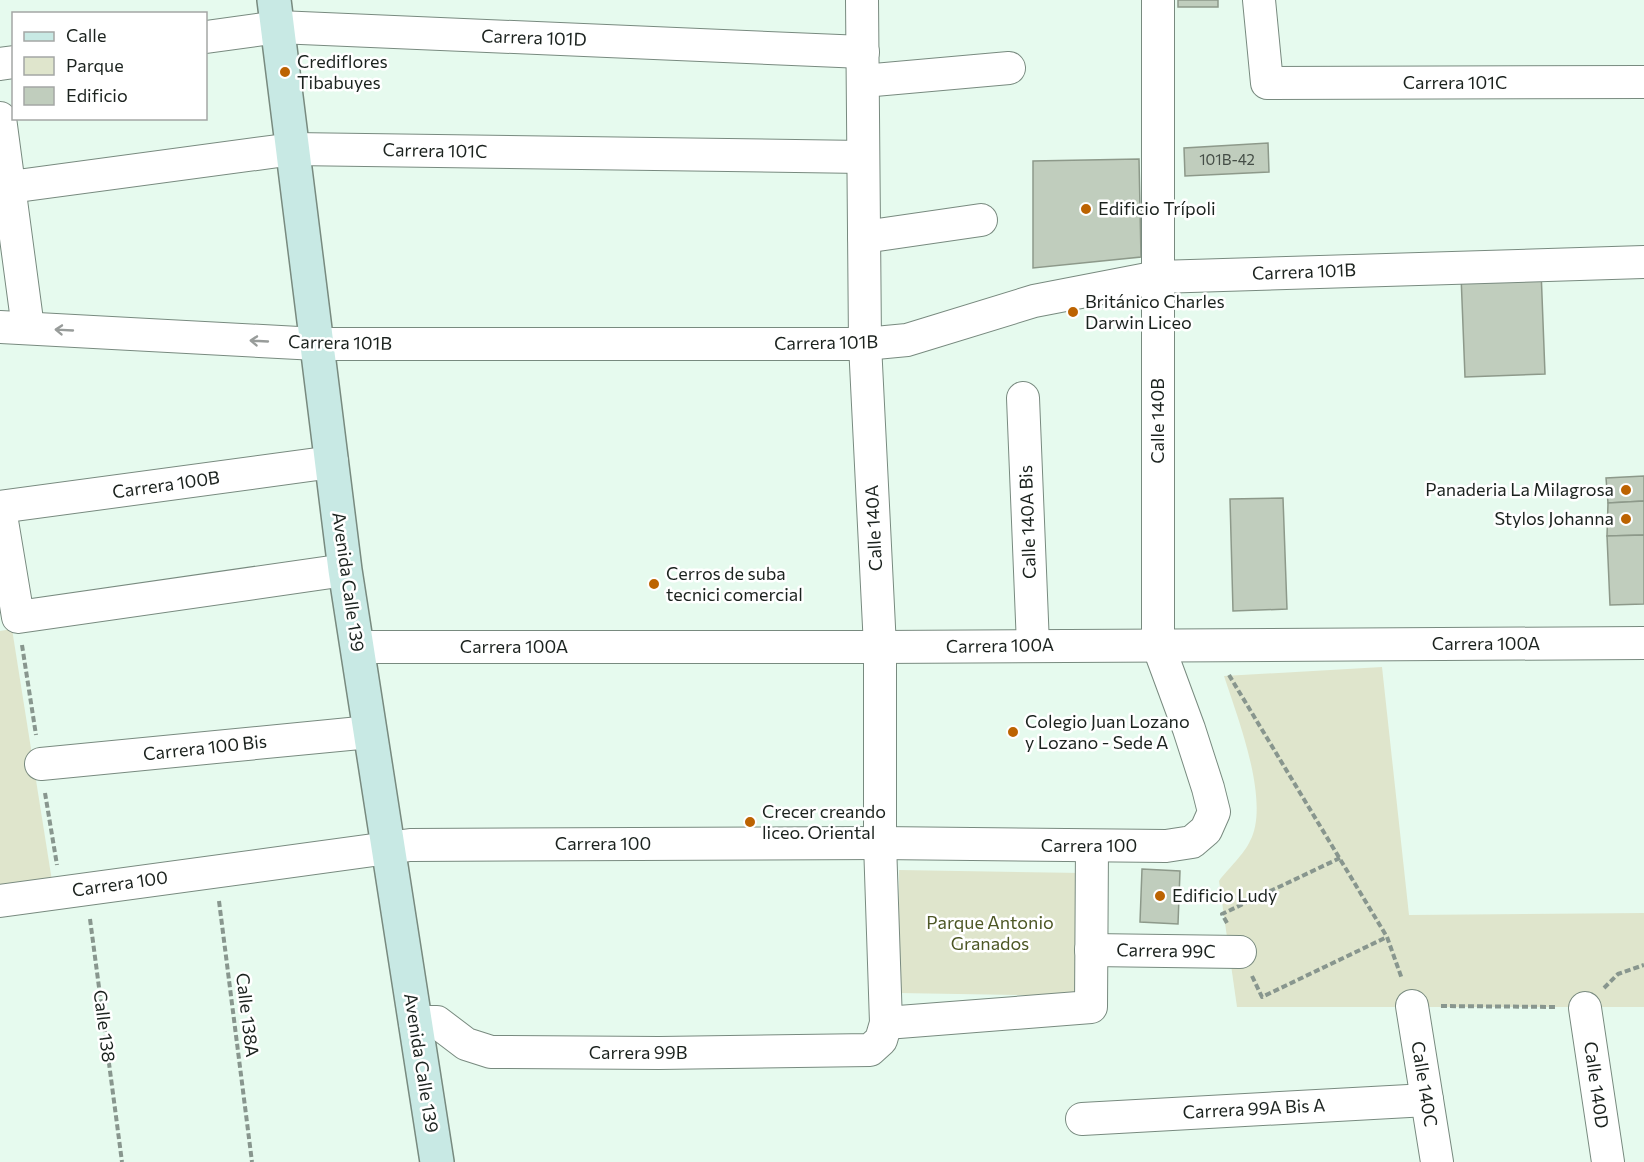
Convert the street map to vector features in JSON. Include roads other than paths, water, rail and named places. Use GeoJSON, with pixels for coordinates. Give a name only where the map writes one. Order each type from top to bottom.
{"type":"FeatureCollection","features":[{"type":"Feature","properties":{"kind":"main road","name":"Avenida Calle 139"},"geometry":{"type":"LineString","coordinates":[[276,14],[345,570],[437,1162]]}},
{"type":"Feature","properties":{"kind":"street","name":"Calle 140A"},"geometry":{"type":"LineString","coordinates":[[862,0],[865,344],[880,647],[880,843],[885,1023],[881,1040],[870,1050]]}},
{"type":"Feature","properties":{"kind":"street","name":"Calle 140B"},"geometry":{"type":"LineString","coordinates":[[1158,0],[1158,645],[1208,788],[1214,812],[1206,830]]}},
{"type":"Feature","properties":{"kind":"street","name":"Carrera 101C"},"geometry":{"type":"LineString","coordinates":[[1259,0],[1267,83],[1644,82]]}},
{"type":"Feature","properties":{"kind":"street","name":"Carrera 101D"},"geometry":{"type":"LineString","coordinates":[[207,37],[276,14],[863,66],[1009,68]]}},
{"type":"Feature","properties":{"kind":"street"},"geometry":{"type":"LineString","coordinates":[[0,118],[10,187],[14,327]]}},
{"type":"Feature","properties":{"kind":"street","name":"Carrera 101C"},"geometry":{"type":"LineString","coordinates":[[10,187],[293,149],[863,157]]}},
{"type":"Feature","properties":{"kind":"street"},"geometry":{"type":"LineString","coordinates":[[864,237],[981,219]]}},
{"type":"Feature","properties":{"kind":"street","name":"Carrera 101B"},"geometry":{"type":"LineString","coordinates":[[14,327],[317,344],[865,344],[907,340],[1034,301],[1158,277],[1644,262]]}},
{"type":"Feature","properties":{"kind":"street","name":"Calle 140A Bis"},"geometry":{"type":"LineString","coordinates":[[1023,398],[1033,645]]}},
{"type":"Feature","properties":{"kind":"street","name":"Carrera 100B"},"geometry":{"type":"LineString","coordinates":[[0,508],[332,462]]}},
{"type":"Feature","properties":{"kind":"street"},"geometry":{"type":"LineString","coordinates":[[0,508],[18,617],[345,570]]}},
{"type":"Feature","properties":{"kind":"street","name":"Carrera 100A"},"geometry":{"type":"LineString","coordinates":[[357,647],[1644,643]]}},
{"type":"Feature","properties":{"kind":"street","name":"Carrera 100 Bis"},"geometry":{"type":"LineString","coordinates":[[41,764],[370,732]]}},
{"type":"Feature","properties":{"kind":"street","name":"Carrera 100"},"geometry":{"type":"LineString","coordinates":[[0,901],[422,844],[880,843],[1166,846],[1192,842],[1206,830]]}},
{"type":"Feature","properties":{"kind":"street"},"geometry":{"type":"LineString","coordinates":[[885,1023],[1091,1007],[1092,846]]}},
{"type":"Feature","properties":{"kind":"street","name":"Carrera 99C"},"geometry":{"type":"LineString","coordinates":[[1091,950],[1240,952]]}},
{"type":"Feature","properties":{"kind":"street","name":"Calle 140C"},"geometry":{"type":"LineString","coordinates":[[1412,1006],[1437,1162]]}},
{"type":"Feature","properties":{"kind":"street","name":"Calle 140D"},"geometry":{"type":"LineString","coordinates":[[1585,1008],[1608,1162]]}},
{"type":"Feature","properties":{"kind":"street","name":"Carrera 99B"},"geometry":{"type":"LineString","coordinates":[[415,1022],[437,1022],[466,1044],[491,1052],[659,1053],[870,1050]]}},
{"type":"Feature","properties":{"kind":"street","name":"Carrera 99A Bis A"},"geometry":{"type":"LineString","coordinates":[[1082,1119],[1427,1100]]}},
{"type":"Feature","properties":{"kind":"place","name":"Crediflores Tibabuyes"},"geometry":{"type":"Point","coordinates":[285,72]}},
{"type":"Feature","properties":{"kind":"place","name":"Edificio Trípoli"},"geometry":{"type":"Point","coordinates":[1086,209]}},
{"type":"Feature","properties":{"kind":"place","name":"Británico Charles Darwin Liceo"},"geometry":{"type":"Point","coordinates":[1073,312]}},
{"type":"Feature","properties":{"kind":"place","name":"Panaderia La Milagrosa"},"geometry":{"type":"Point","coordinates":[1626,490]}},
{"type":"Feature","properties":{"kind":"place","name":"Stylos Johanna"},"geometry":{"type":"Point","coordinates":[1626,519]}},
{"type":"Feature","properties":{"kind":"place","name":"Cerros de suba tecnici comercial"},"geometry":{"type":"Point","coordinates":[654,584]}},
{"type":"Feature","properties":{"kind":"place","name":"Colegio Juan Lozano y Lozano - Sede A"},"geometry":{"type":"Point","coordinates":[1013,732]}},
{"type":"Feature","properties":{"kind":"place","name":"Crecer creando liceo. Oriental"},"geometry":{"type":"Point","coordinates":[750,822]}},
{"type":"Feature","properties":{"kind":"place","name":"Edificio Ludy"},"geometry":{"type":"Point","coordinates":[1160,896]}},
{"type":"Feature","properties":{"kind":"park label","name":"Parque Antonio Granados"},"geometry":{"type":"Point","coordinates":[990,933]}}]}
